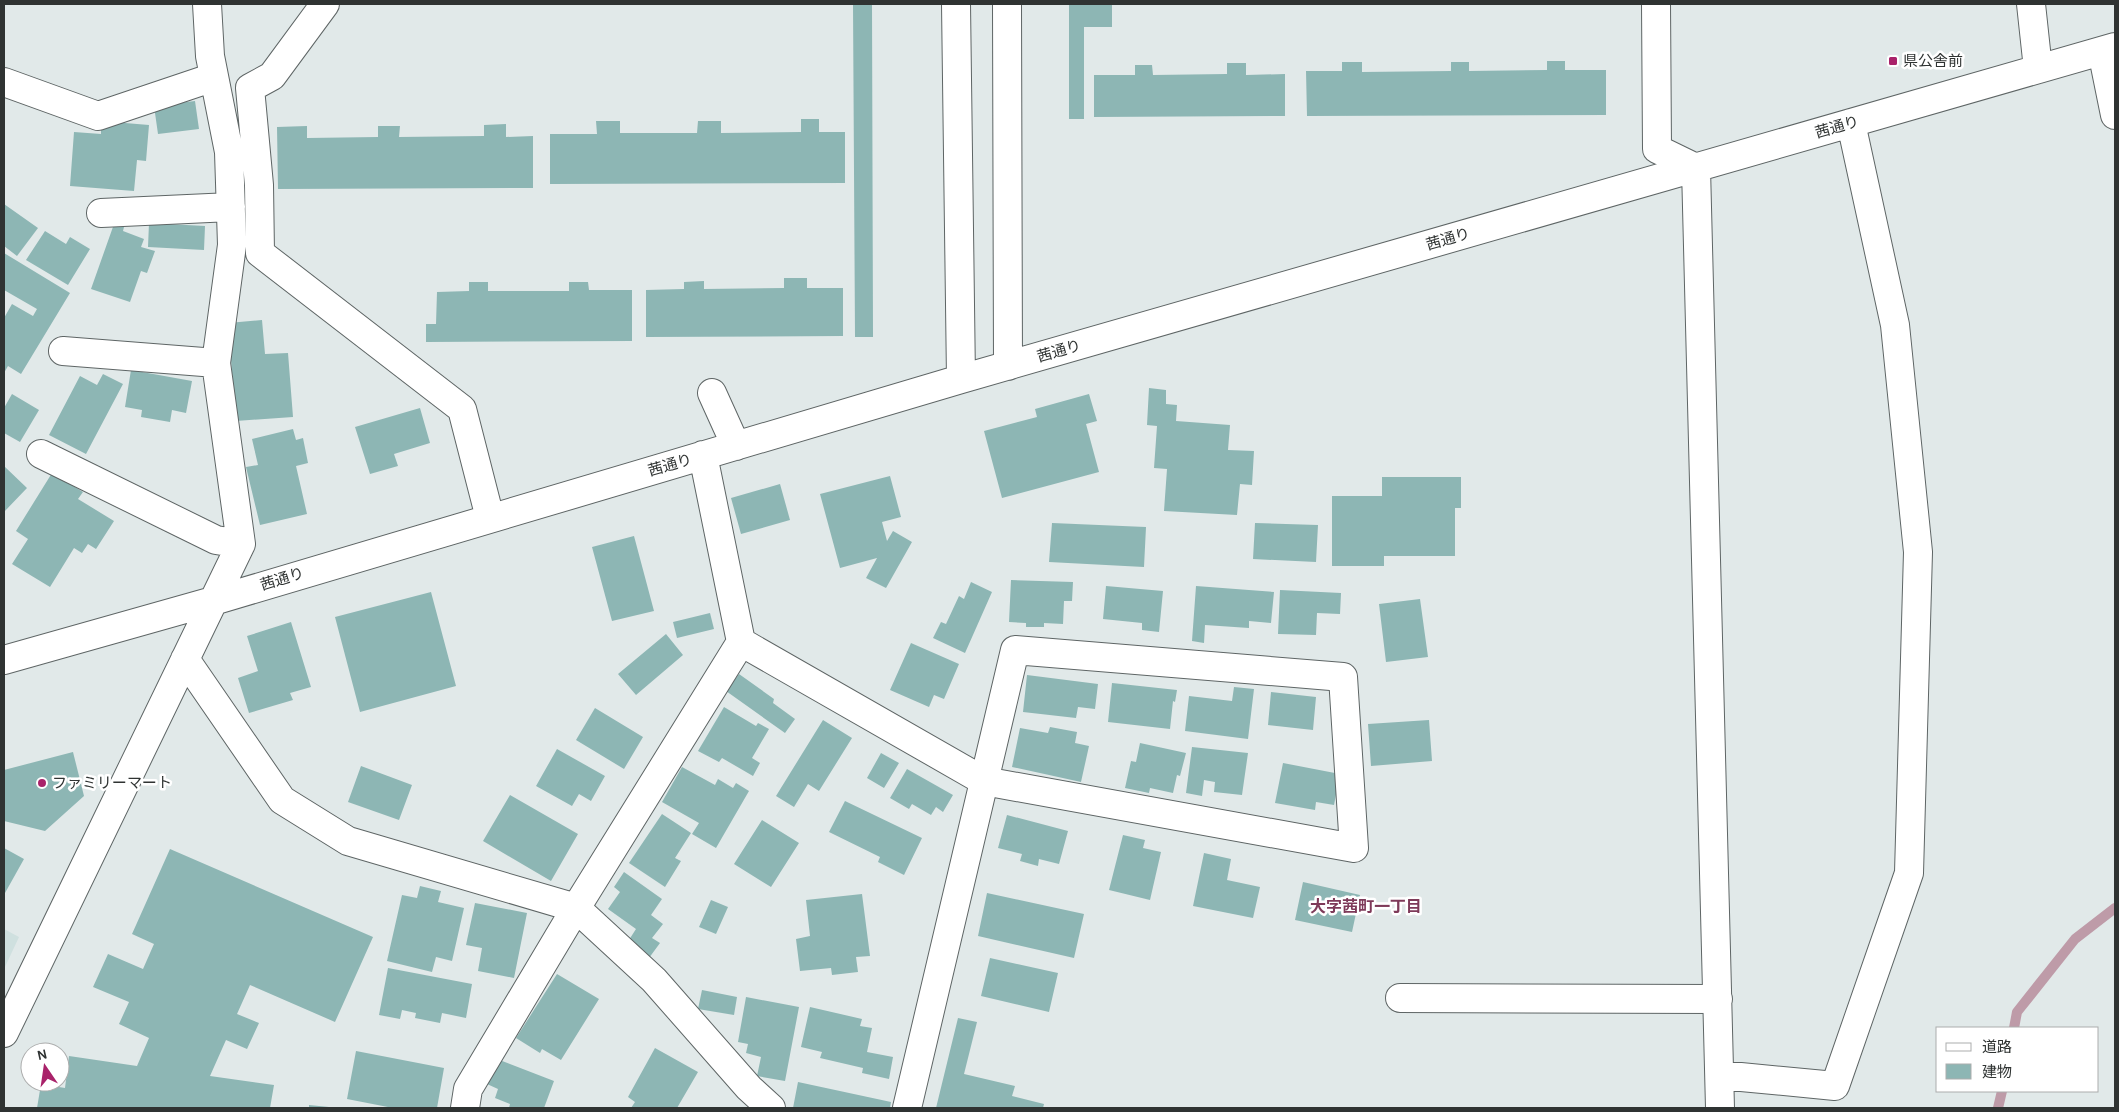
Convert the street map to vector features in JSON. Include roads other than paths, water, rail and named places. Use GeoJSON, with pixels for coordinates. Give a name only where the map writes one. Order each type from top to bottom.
{"type":"FeatureCollection","features":[{"type":"Feature","properties":{"kind":"street"},"geometry":{"type":"LineString","coordinates":[[4,1033],[241,544],[216,363],[232,245],[229,152],[210,56],[207,4]]}},
{"type":"Feature","properties":{"kind":"street"},"geometry":{"type":"LineString","coordinates":[[325,4],[272,76],[250,88],[259,185],[260,253],[462,409],[490,518]]}},
{"type":"Feature","properties":{"kind":"street"},"geometry":{"type":"LineString","coordinates":[[956,4],[961,379]]}},
{"type":"Feature","properties":{"kind":"street"},"geometry":{"type":"LineString","coordinates":[[1007,4],[1008,366]]}},
{"type":"Feature","properties":{"kind":"street"},"geometry":{"type":"LineString","coordinates":[[1656,4],[1657,149],[1696,168],[1720,1108]]}},
{"type":"Feature","properties":{"kind":"street"},"geometry":{"type":"LineString","coordinates":[[2031,4],[2038,69]]}},
{"type":"Feature","properties":{"kind":"street"},"geometry":{"type":"LineString","coordinates":[[2108,49],[2115,115]]}},
{"type":"Feature","properties":{"kind":"street","name":"茜通り"},"geometry":{"type":"LineString","coordinates":[[4,660],[961,379],[2108,49]]}},
{"type":"Feature","properties":{"kind":"street"},"geometry":{"type":"LineString","coordinates":[[4,82],[98,116],[214,77]]}},
{"type":"Feature","properties":{"kind":"street"},"geometry":{"type":"LineString","coordinates":[[1720,1075],[1835,1086],[1909,873],[1918,552],[1895,325],[1851,123]]}},
{"type":"Feature","properties":{"kind":"street"},"geometry":{"type":"LineString","coordinates":[[101,213],[231,207]]}},
{"type":"Feature","properties":{"kind":"street"},"geometry":{"type":"LineString","coordinates":[[63,351],[216,363]]}},
{"type":"Feature","properties":{"kind":"street"},"geometry":{"type":"LineString","coordinates":[[712,393],[736,446]]}},
{"type":"Feature","properties":{"kind":"street"},"geometry":{"type":"LineString","coordinates":[[41,454],[216,540],[241,544]]}},
{"type":"Feature","properties":{"kind":"street"},"geometry":{"type":"LineString","coordinates":[[465,1108],[468,1089],[576,908],[741,642],[703,456]]}},
{"type":"Feature","properties":{"kind":"street"},"geometry":{"type":"LineString","coordinates":[[741,642],[984,781],[1354,848],[1343,677],[1015,650],[984,781],[906,1108]]}},
{"type":"Feature","properties":{"kind":"street"},"geometry":{"type":"LineString","coordinates":[[185,659],[282,800],[348,841],[576,908],[654,980],[748,1088],[771,1108]]}},
{"type":"Feature","properties":{"kind":"street"},"geometry":{"type":"LineString","coordinates":[[1400,998],[1718,999]]}},
{"type":"Feature","properties":{"kind":"waterway"},"geometry":{"type":"LineString","coordinates":[[2014,1027],[2017,1012],[2075,939],[2115,908]]}},
{"type":"Feature","properties":{"kind":"waterway"},"geometry":{"type":"LineString","coordinates":[[1998,1108],[2002,1092]]}},
{"type":"Feature","properties":{"kind":"place","name":"県公舎前"},"geometry":{"type":"Point","coordinates":[1893,61]}},
{"type":"Feature","properties":{"kind":"place","name":"ファミリーマート"},"geometry":{"type":"Point","coordinates":[42,783]}},
{"type":"Feature","properties":{"kind":"district","name":"大字茜町一丁目"},"geometry":{"type":"Point","coordinates":[1366,906]}}]}
